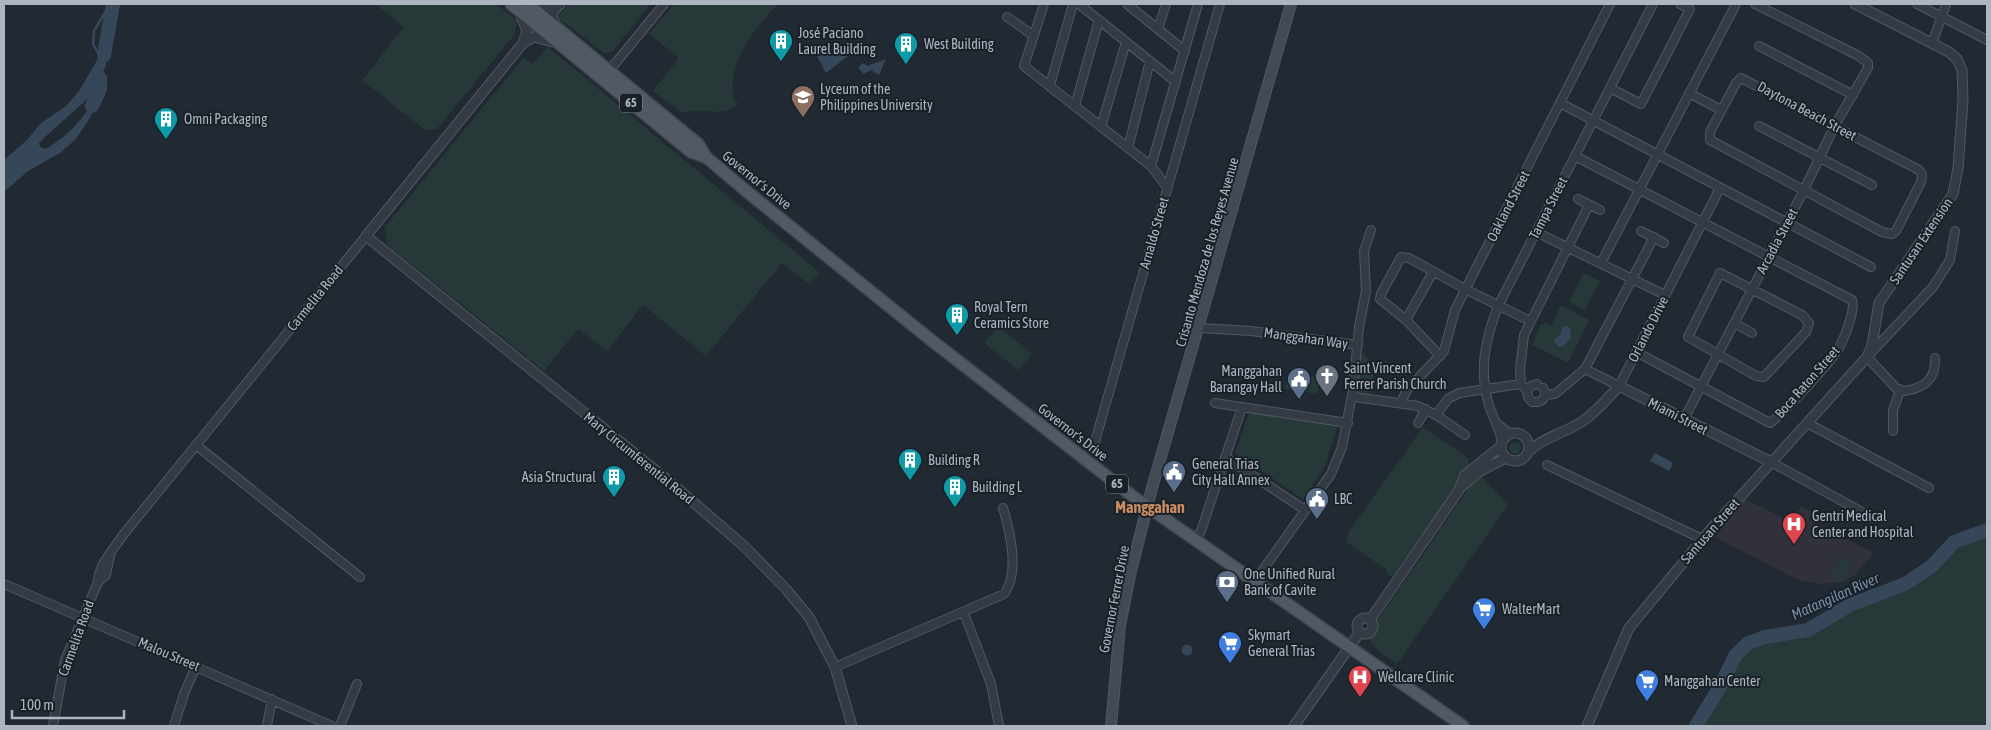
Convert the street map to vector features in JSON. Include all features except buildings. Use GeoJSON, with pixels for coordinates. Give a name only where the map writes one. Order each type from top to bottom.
{"type":"FeatureCollection","features":[{"type":"Feature","properties":{"kind":"main road","name":"Crisanto Mendoza de los Reyes Avenue"},"geometry":{"type":"LineString","coordinates":[[1148,507],[1292,4]]}},
{"type":"Feature","properties":{"kind":"main road","name":"Governor's Drive"},"geometry":{"type":"LineString","coordinates":[[522,6],[557,27],[698,144],[706,157],[840,268],[1086,460],[1148,507],[1463,726]]}},
{"type":"Feature","properties":{"kind":"main road","name":"Governor's Drive"},"geometry":{"type":"LineString","coordinates":[[522,6],[560,44],[691,152],[706,157]]}},
{"type":"Feature","properties":{"kind":"main road","name":"Governor Ferrer Drive"},"geometry":{"type":"LineString","coordinates":[[1111,726],[1120,625],[1148,507]]}},
{"type":"Feature","properties":{"kind":"street"},"geometry":{"type":"LineString","coordinates":[[523,43],[527,31],[522,6],[545,10],[550,4]]}},
{"type":"Feature","properties":{"kind":"street"},"geometry":{"type":"LineString","coordinates":[[557,27],[551,14],[560,4]]}},
{"type":"Feature","properties":{"kind":"street"},"geometry":{"type":"LineString","coordinates":[[609,71],[664,4]]}},
{"type":"Feature","properties":{"kind":"street"},"geometry":{"type":"LineString","coordinates":[[1050,85],[1073,4]]}},
{"type":"Feature","properties":{"kind":"street"},"geometry":{"type":"LineString","coordinates":[[1079,4],[1176,82]]}},
{"type":"Feature","properties":{"kind":"street"},"geometry":{"type":"LineString","coordinates":[[1127,4],[1135,7],[1185,51]]}},
{"type":"Feature","properties":{"kind":"street"},"geometry":{"type":"LineString","coordinates":[[1158,29],[1166,4]]}},
{"type":"Feature","properties":{"kind":"street"},"geometry":{"type":"LineString","coordinates":[[1151,166],[1198,4]]}},
{"type":"Feature","properties":{"kind":"street","name":"Arnaldo Street"},"geometry":{"type":"LineString","coordinates":[[1086,460],[1092,452],[1220,4]]}},
{"type":"Feature","properties":{"kind":"street","name":"Oakland Street"},"geometry":{"type":"LineString","coordinates":[[1401,402],[1407,390],[1440,356],[1455,310],[1465,289],[1610,4]]}},
{"type":"Feature","properties":{"kind":"street","name":"Tampa Street"},"geometry":{"type":"LineString","coordinates":[[1502,444],[1485,389],[1483,357],[1486,338],[1498,306],[1653,4]]}},
{"type":"Feature","properties":{"kind":"street"},"geometry":{"type":"LineString","coordinates":[[1610,88],[1641,104],[1690,9],[1680,4]]}},
{"type":"Feature","properties":{"kind":"street"},"geometry":{"type":"LineString","coordinates":[[1601,263],[1736,4]]}},
{"type":"Feature","properties":{"kind":"street","name":"Arcadia Street"},"geometry":{"type":"LineString","coordinates":[[1684,419],[1804,190],[1835,125],[1867,73],[1868,64],[1859,56],[1755,4]]}},
{"type":"Feature","properties":{"kind":"street","name":"Santusan Extension"},"geometry":{"type":"LineString","coordinates":[[1855,4],[1957,59],[1962,70],[1962,135],[1953,194],[1879,304],[1872,345],[1867,357]]}},
{"type":"Feature","properties":{"kind":"street"},"geometry":{"type":"LineString","coordinates":[[1917,4],[1986,40],[1987,31]]}},
{"type":"Feature","properties":{"kind":"street"},"geometry":{"type":"LineString","coordinates":[[1932,44],[1946,4]]}},
{"type":"Feature","properties":{"kind":"street"},"geometry":{"type":"LineString","coordinates":[[1041,5],[1034,36],[1024,66],[1151,166],[1167,188]]}},
{"type":"Feature","properties":{"kind":"street"},"geometry":{"type":"LineString","coordinates":[[1008,16],[1034,36]]}},
{"type":"Feature","properties":{"kind":"street"},"geometry":{"type":"LineString","coordinates":[[1074,106],[1099,20]]}},
{"type":"Feature","properties":{"kind":"street"},"geometry":{"type":"LineString","coordinates":[[523,43],[534,37],[560,44]]}},
{"type":"Feature","properties":{"kind":"street"},"geometry":{"type":"LineString","coordinates":[[1101,127],[1126,42]]}},
{"type":"Feature","properties":{"kind":"street","name":"Carmelita Road"},"geometry":{"type":"LineString","coordinates":[[53,726],[65,660],[98,582],[98,572],[103,562],[196,444],[523,43]]}},
{"type":"Feature","properties":{"kind":"street"},"geometry":{"type":"LineString","coordinates":[[1759,46],[1853,95]]}},
{"type":"Feature","properties":{"kind":"street"},"geometry":{"type":"LineString","coordinates":[[1128,148],[1150,61]]}},
{"type":"Feature","properties":{"kind":"street","name":"Daytona Beach Street"},"geometry":{"type":"LineString","coordinates":[[1741,78],[1835,125],[1914,166],[1922,174],[1921,182],[1896,231],[1892,234],[1882,232],[1710,140],[1710,132],[1721,110],[1736,83],[1741,78]]}},
{"type":"Feature","properties":{"kind":"street"},"geometry":{"type":"LineString","coordinates":[[1690,93],[1721,110]]}},
{"type":"Feature","properties":{"kind":"street"},"geometry":{"type":"LineString","coordinates":[[1560,104],[1870,267]]}},
{"type":"Feature","properties":{"kind":"street"},"geometry":{"type":"LineString","coordinates":[[1759,126],[1872,185]]}},
{"type":"Feature","properties":{"kind":"street","name":"Boca Raton Street"},"geometry":{"type":"LineString","coordinates":[[1575,156],[1769,256],[1852,300],[1854,303],[1841,344],[1830,360],[1770,423],[1636,352]]}},
{"type":"Feature","properties":{"kind":"street","name":"Orlando Drive"},"geometry":{"type":"LineString","coordinates":[[1529,451],[1542,441],[1582,421],[1619,386],[1720,188]]}},
{"type":"Feature","properties":{"kind":"street"},"geometry":{"type":"LineString","coordinates":[[1578,199],[1600,210]]}},
{"type":"Feature","properties":{"kind":"street"},"geometry":{"type":"LineString","coordinates":[[1542,389],[1540,402],[1534,402],[1529,399],[1527,391],[1521,384],[1521,346],[1530,321],[1589,205]]}},
{"type":"Feature","properties":{"kind":"street"},"geometry":{"type":"LineString","coordinates":[[1358,345],[1359,327],[1366,291],[1364,251],[1371,230]]}},
{"type":"Feature","properties":{"kind":"street"},"geometry":{"type":"LineString","coordinates":[[1900,391],[1867,357],[1933,287],[1950,260],[1955,230]]}},
{"type":"Feature","properties":{"kind":"street"},"geometry":{"type":"LineString","coordinates":[[1641,231],[1664,243]]}},
{"type":"Feature","properties":{"kind":"street"},"geometry":{"type":"LineString","coordinates":[[1536,232],[1665,295]]}},
{"type":"Feature","properties":{"kind":"street","name":"Mary Circumferential Road"},"geometry":{"type":"LineString","coordinates":[[366,236],[670,482],[745,547],[809,616],[835,667],[852,726]]}},
{"type":"Feature","properties":{"kind":"street"},"geometry":{"type":"LineString","coordinates":[[1527,391],[1531,386],[1555,394],[1585,368],[1654,237]]}},
{"type":"Feature","properties":{"kind":"street"},"geometry":{"type":"LineString","coordinates":[[1440,356],[1406,320],[1382,302],[1380,296],[1398,259],[1405,256],[1465,289],[1530,321]]}},
{"type":"Feature","properties":{"kind":"street"},"geometry":{"type":"LineString","coordinates":[[1406,320],[1433,272]]}},
{"type":"Feature","properties":{"kind":"street"},"geometry":{"type":"LineString","coordinates":[[1723,273],[1802,315],[1809,323],[1808,328],[1764,377],[1756,376],[1718,354],[1688,337],[1713,283],[1718,275],[1723,273]]}},
{"type":"Feature","properties":{"kind":"street"},"geometry":{"type":"LineString","coordinates":[[1734,323],[1752,333]]}},
{"type":"Feature","properties":{"kind":"street","name":"Manggahan Way"},"geometry":{"type":"LineString","coordinates":[[1200,328],[1251,331],[1358,345],[1348,423],[1342,447],[1331,474],[1255,582]]}},
{"type":"Feature","properties":{"kind":"street","name":"Santusan Street"},"geometry":{"type":"LineString","coordinates":[[1587,726],[1629,628],[1702,539],[1867,357]]}},
{"type":"Feature","properties":{"kind":"street"},"geometry":{"type":"LineString","coordinates":[[1900,391],[1911,390],[1928,381],[1935,372],[1935,358]]}},
{"type":"Feature","properties":{"kind":"street","name":"Miami Street"},"geometry":{"type":"LineString","coordinates":[[1585,368],[1771,462]]}},
{"type":"Feature","properties":{"kind":"street"},"geometry":{"type":"LineString","coordinates":[[1436,415],[1453,395],[1521,384]]}},
{"type":"Feature","properties":{"kind":"street"},"geometry":{"type":"LineString","coordinates":[[1893,431],[1893,410],[1900,391]]}},
{"type":"Feature","properties":{"kind":"street"},"geometry":{"type":"LineString","coordinates":[[1355,397],[1401,402],[1426,409],[1465,436]]}},
{"type":"Feature","properties":{"kind":"street"},"geometry":{"type":"LineString","coordinates":[[1215,403],[1348,423]]}},
{"type":"Feature","properties":{"kind":"street"},"geometry":{"type":"LineString","coordinates":[[1195,540],[1201,531],[1242,407]]}},
{"type":"Feature","properties":{"kind":"street"},"geometry":{"type":"LineString","coordinates":[[1418,423],[1426,409]]}},
{"type":"Feature","properties":{"kind":"street"},"geometry":{"type":"LineString","coordinates":[[1459,490],[1480,471],[1506,458],[1520,461],[1529,451],[1528,441],[1518,434],[1510,434],[1496,422]]}},
{"type":"Feature","properties":{"kind":"street"},"geometry":{"type":"LineString","coordinates":[[1807,423],[1929,488]]}},
{"type":"Feature","properties":{"kind":"street"},"geometry":{"type":"LineString","coordinates":[[1294,726],[1360,632],[1366,634],[1372,630],[1373,625],[1370,620],[1459,490],[1465,475],[1502,444],[1510,434]]}},
{"type":"Feature","properties":{"kind":"street","name":"Orlando Drive"},"geometry":{"type":"LineString","coordinates":[[1528,441],[1542,441]]}},
{"type":"Feature","properties":{"kind":"street"},"geometry":{"type":"LineString","coordinates":[[196,444],[360,577]]}},
{"type":"Feature","properties":{"kind":"street"},"geometry":{"type":"LineString","coordinates":[[1502,444],[1506,458]]}},
{"type":"Feature","properties":{"kind":"street"},"geometry":{"type":"LineString","coordinates":[[1225,457],[1305,510]]}},
{"type":"Feature","properties":{"kind":"street"},"geometry":{"type":"LineString","coordinates":[[1771,462],[1873,518]]}},
{"type":"Feature","properties":{"kind":"street"},"geometry":{"type":"LineString","coordinates":[[1547,465],[1702,539]]}},
{"type":"Feature","properties":{"kind":"street"},"geometry":{"type":"LineString","coordinates":[[835,667],[964,613],[1004,594],[1008,588],[1011,570],[1011,540],[1003,508]]}},
{"type":"Feature","properties":{"kind":"street","name":"Malou Street"},"geometry":{"type":"LineString","coordinates":[[4,584],[332,726]]}},
{"type":"Feature","properties":{"kind":"street"},"geometry":{"type":"LineString","coordinates":[[964,613],[991,684],[999,726]]}},
{"type":"Feature","properties":{"kind":"street"},"geometry":{"type":"LineString","coordinates":[[174,726],[184,694],[196,666]]}},
{"type":"Feature","properties":{"kind":"street"},"geometry":{"type":"LineString","coordinates":[[340,726],[357,684]]}},
{"type":"Feature","properties":{"kind":"street"},"geometry":{"type":"LineString","coordinates":[[268,726],[272,699]]}},
{"type":"Feature","properties":{"kind":"shaded area"},"geometry":{"type":"Polygon","coordinates":[[[375,4],[496,4],[517,20],[515,34],[437,129],[425,130],[362,80],[404,27],[375,4]]]}},
{"type":"Feature","properties":{"kind":"shaded area"},"geometry":{"type":"Polygon","coordinates":[[[568,4],[650,4],[613,51],[605,54],[557,17],[568,4]]]}},
{"type":"Feature","properties":{"kind":"shaded area"},"geometry":{"type":"Polygon","coordinates":[[[674,4],[779,4],[761,23],[744,48],[734,76],[735,102],[739,103],[733,108],[720,112],[690,111],[682,113],[653,91],[679,58],[649,34],[674,4]]]}},
{"type":"Feature","properties":{"kind":"shaded area"},"geometry":{"type":"Polygon","coordinates":[[[548,47],[820,273],[809,284],[782,263],[706,356],[643,305],[607,351],[578,329],[544,371],[387,245],[385,227],[524,57],[533,64],[548,47]]]}},
{"type":"Feature","properties":{"kind":"shaded area"},"geometry":{"type":"Polygon","coordinates":[[[1584,273],[1600,281],[1585,310],[1569,302],[1584,273]]]}},
{"type":"Feature","properties":{"kind":"shaded area"},"geometry":{"type":"Polygon","coordinates":[[[1561,305],[1589,320],[1568,363],[1532,345],[1541,325],[1546,323],[1551,326],[1561,305]]]}},
{"type":"Feature","properties":{"kind":"shaded area"},"geometry":{"type":"Polygon","coordinates":[[[998,326],[1032,354],[1018,370],[984,343],[998,326]]]}},
{"type":"Feature","properties":{"kind":"shaded area"},"geometry":{"type":"Polygon","coordinates":[[[1362,353],[1375,366],[1369,393],[1356,392],[1362,353]]]}},
{"type":"Feature","properties":{"kind":"shaded area"},"geometry":{"type":"Polygon","coordinates":[[[1288,372],[1320,377],[1317,394],[1285,389],[1288,372]]]}},
{"type":"Feature","properties":{"kind":"shaded area"},"geometry":{"type":"Polygon","coordinates":[[[1249,413],[1338,425],[1325,466],[1303,499],[1235,453],[1249,413]]]}},
{"type":"Feature","properties":{"kind":"shaded area"},"geometry":{"type":"Polygon","coordinates":[[[1423,427],[1468,458],[1470,465],[1460,476],[1461,478],[1392,577],[1386,573],[1387,570],[1346,542],[1349,531],[1423,427]]]}},
{"type":"Feature","properties":{"kind":"shaded area"},"geometry":{"type":"Polygon","coordinates":[[[1517,442],[1520,443],[1520,453],[1513,454],[1510,453],[1509,446],[1510,443],[1517,442]]]}},
{"type":"Feature","properties":{"kind":"shaded area"},"geometry":{"type":"Polygon","coordinates":[[[1482,477],[1508,505],[1397,664],[1378,651],[1369,639],[1378,620],[1470,486],[1482,477]]]}},
{"type":"Feature","properties":{"kind":"shaded area","name":"Gentri Medical Center and Hospital"},"geometry":{"type":"Polygon","coordinates":[[[1744,499],[1788,520],[1802,507],[1812,512],[1809,520],[1874,553],[1855,575],[1843,582],[1820,584],[1798,580],[1715,537],[1744,499]]]}},
{"type":"Feature","properties":{"kind":"shaded area"},"geometry":{"type":"Polygon","coordinates":[[[1987,531],[1987,726],[1696,726],[1721,685],[1735,656],[1748,643],[1765,637],[1808,630],[1850,605],[1905,584],[1932,566],[1954,542],[1987,531]]]}},
{"type":"Feature","properties":{"kind":"shaded area"},"geometry":{"type":"Polygon","coordinates":[[[1840,556],[1852,562],[1841,581],[1829,575],[1840,556]]]}},
{"type":"Feature","properties":{"kind":"water"},"geometry":{"type":"Polygon","coordinates":[[[113,12],[106,65],[94,93],[39,143],[40,147],[46,149],[71,130],[89,108],[100,89],[91,116],[76,139],[60,153],[28,171],[4,192],[4,160],[27,140],[41,123],[66,106],[79,91],[103,50],[113,12]]]}},
{"type":"Feature","properties":{"kind":"water"},"geometry":{"type":"Polygon","coordinates":[[[840,45],[844,52],[847,50],[845,46],[849,45],[852,53],[826,73],[817,56],[840,45]]]}},
{"type":"Feature","properties":{"kind":"water"},"geometry":{"type":"Polygon","coordinates":[[[886,59],[879,75],[871,70],[863,74],[858,67],[863,63],[867,66],[886,59]]]}},
{"type":"Feature","properties":{"kind":"water"},"geometry":{"type":"Polygon","coordinates":[[[1567,326],[1570,329],[1571,338],[1564,346],[1559,347],[1554,342],[1555,338],[1560,335],[1563,327],[1567,326]]]}},
{"type":"Feature","properties":{"kind":"water"},"geometry":{"type":"Polygon","coordinates":[[[1655,453],[1673,463],[1669,471],[1650,461],[1655,453]]]}},
{"type":"Feature","properties":{"kind":"water"},"geometry":{"type":"Polygon","coordinates":[[[1187,644],[1193,650],[1187,656],[1181,650],[1187,644]]]}},
{"type":"Feature","properties":{"kind":"waterway"},"geometry":{"type":"LineString","coordinates":[[101,58],[93,44],[94,31],[110,4]]}},
{"type":"Feature","properties":{"kind":"waterway"},"geometry":{"type":"LineString","coordinates":[[104,55],[113,4]]}},
{"type":"Feature","properties":{"kind":"waterway"},"geometry":{"type":"LineString","coordinates":[[92,106],[100,89],[100,78]]}},
{"type":"Feature","properties":{"kind":"waterway","name":"Matangilan River"},"geometry":{"type":"LineString","coordinates":[[1696,726],[1721,685],[1735,656],[1748,643],[1765,637],[1808,630],[1850,605],[1905,584],[1932,566],[1954,542],[1987,530]]}},
{"type":"Feature","properties":{"kind":"place","name":"José Paciano Laurel Building"},"geometry":{"type":"Point","coordinates":[781,62]}},
{"type":"Feature","properties":{"kind":"place","name":"West Building"},"geometry":{"type":"Point","coordinates":[906,65]}},
{"type":"Feature","properties":{"kind":"place","name":"Lyceum of the Philippines University"},"geometry":{"type":"Point","coordinates":[803,118]}},
{"type":"Feature","properties":{"kind":"place","name":"Omni Packaging"},"geometry":{"type":"Point","coordinates":[166,140]}},
{"type":"Feature","properties":{"kind":"place","name":"Royal Tern Ceramics Store"},"geometry":{"type":"Point","coordinates":[957,336]}},
{"type":"Feature","properties":{"kind":"place","name":"Saint Vincent Ferrer Parish Church"},"geometry":{"type":"Point","coordinates":[1327,397]}},
{"type":"Feature","properties":{"kind":"place","name":"Manggahan Barangay Hall"},"geometry":{"type":"Point","coordinates":[1299,400]}},
{"type":"Feature","properties":{"kind":"place","name":"Building R"},"geometry":{"type":"Point","coordinates":[910,481]}},
{"type":"Feature","properties":{"kind":"place","name":"General Trias City Hall Annex"},"geometry":{"type":"Point","coordinates":[1174,493]}},
{"type":"Feature","properties":{"kind":"place","name":"Asia Structural"},"geometry":{"type":"Point","coordinates":[614,498]}},
{"type":"Feature","properties":{"kind":"place","name":"Building L"},"geometry":{"type":"Point","coordinates":[955,508]}},
{"type":"Feature","properties":{"kind":"place","name":"LBC"},"geometry":{"type":"Point","coordinates":[1317,520]}},
{"type":"Feature","properties":{"kind":"place","name":"Gentri Medical Center and Hospital"},"geometry":{"type":"Point","coordinates":[1794,545]}},
{"type":"Feature","properties":{"kind":"place","name":"One Unified Rural Bank of Cavite"},"geometry":{"type":"Point","coordinates":[1227,603]}},
{"type":"Feature","properties":{"kind":"place","name":"WalterMart"},"geometry":{"type":"Point","coordinates":[1484,630]}},
{"type":"Feature","properties":{"kind":"place","name":"Skymart General Trias"},"geometry":{"type":"Point","coordinates":[1230,664]}},
{"type":"Feature","properties":{"kind":"place","name":"Wellcare Clinic"},"geometry":{"type":"Point","coordinates":[1360,698]}},
{"type":"Feature","properties":{"kind":"place","name":"Manggahan Center"},"geometry":{"type":"Point","coordinates":[1647,702]}},
{"type":"Feature","properties":{"kind":"district","name":"Manggahan"},"geometry":{"type":"Point","coordinates":[1150,507]}}]}
